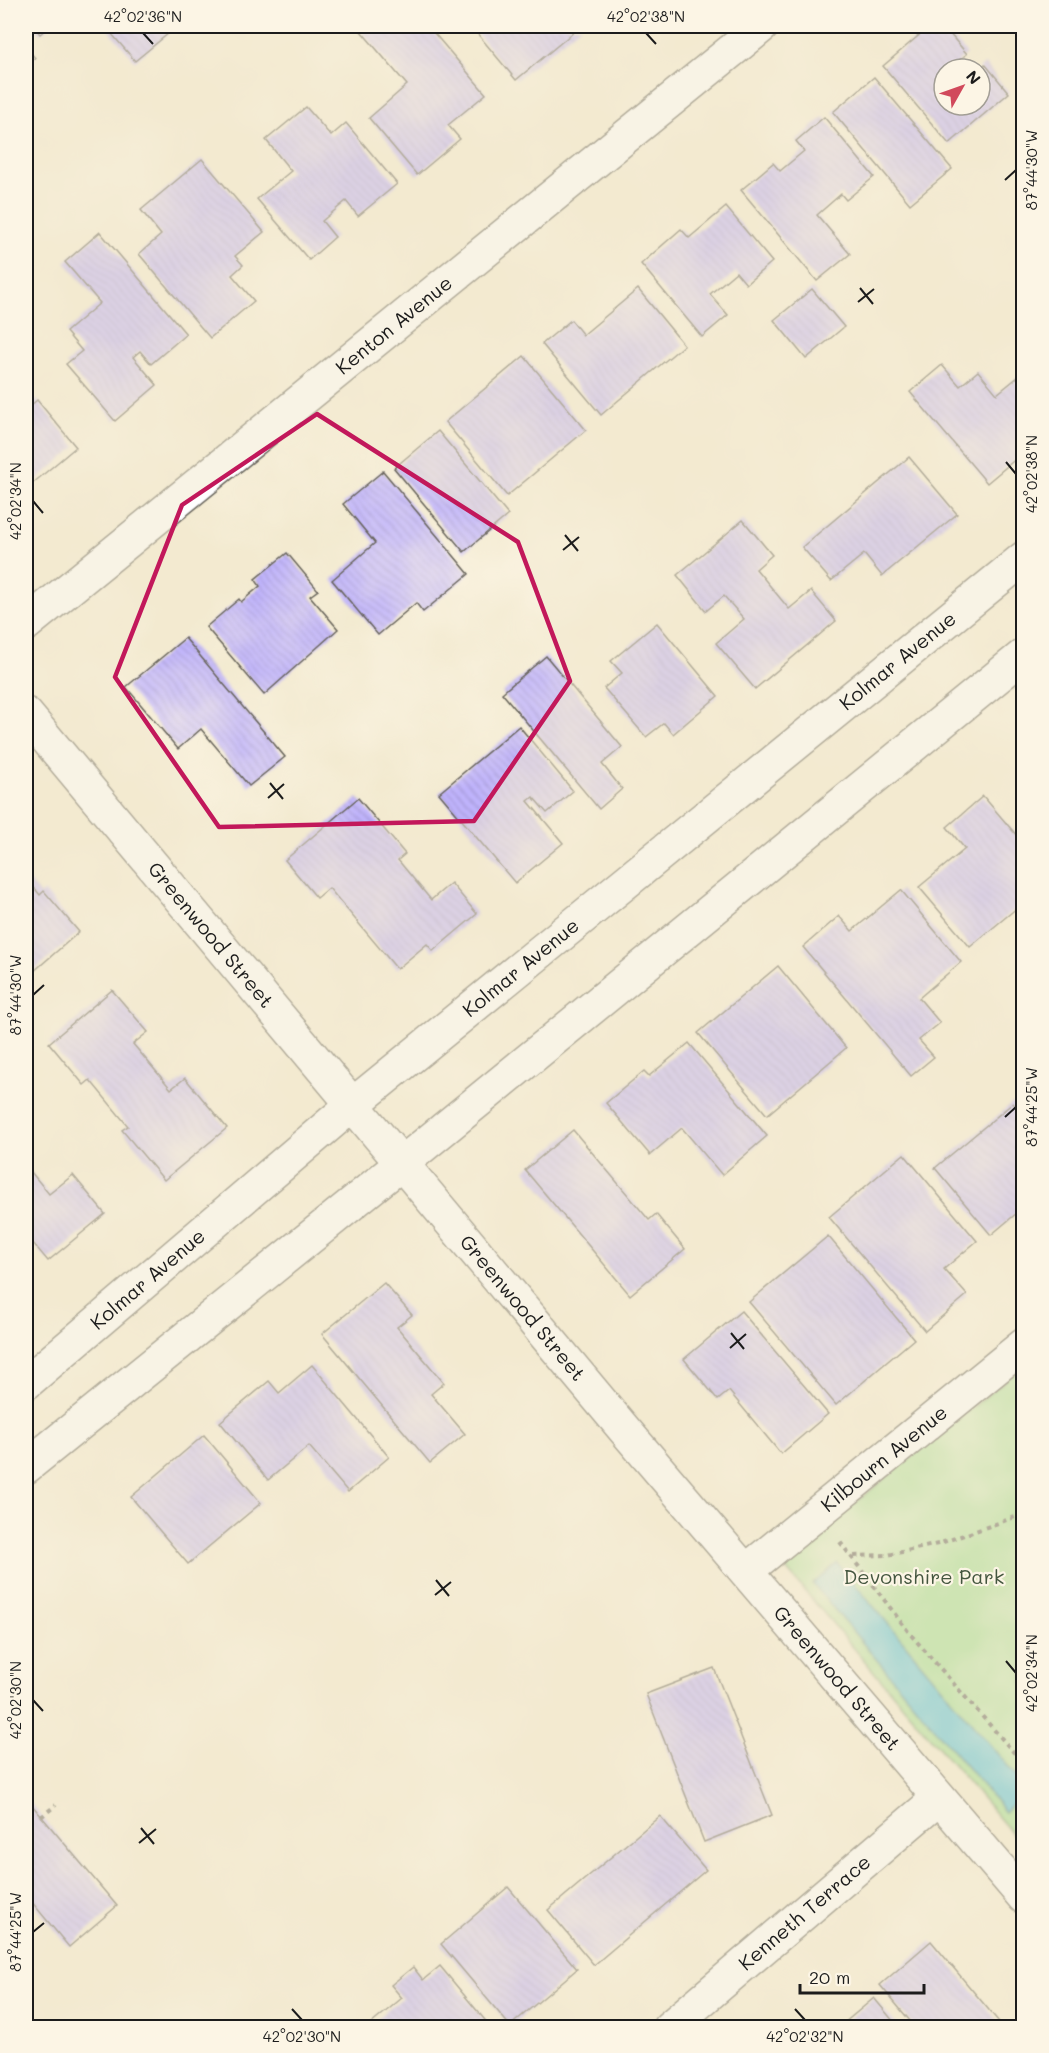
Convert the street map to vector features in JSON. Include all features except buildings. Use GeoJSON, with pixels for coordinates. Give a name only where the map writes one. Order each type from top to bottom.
{"type":"FeatureCollection","features":[{"type":"Feature","properties":{"kind":"street","name":"Kenton Avenue"},"geometry":{"type":"LineString","coordinates":[[26,624],[762,26]]}},
{"type":"Feature","properties":{"kind":"street","name":"Kolmar Avenue"},"geometry":{"type":"LineString","coordinates":[[26,1383],[351,1106],[1023,558]]}},
{"type":"Feature","properties":{"kind":"street"},"geometry":{"type":"LineString","coordinates":[[26,1467],[401,1164],[1023,655]]}},
{"type":"Feature","properties":{"kind":"street","name":"Greenwood Street"},"geometry":{"type":"LineString","coordinates":[[26,714],[351,1106],[1023,1897]]}},
{"type":"Feature","properties":{"kind":"street","name":"Kilbourn Avenue"},"geometry":{"type":"LineString","coordinates":[[746,1571],[1023,1345]]}},
{"type":"Feature","properties":{"kind":"street","name":"Kenneth Terrace"},"geometry":{"type":"LineString","coordinates":[[669,2028],[939,1798]]}},
{"type":"Feature","properties":{"kind":"path"},"geometry":{"type":"LineString","coordinates":[[814,1515],[853,1556],[911,1635],[1023,1764]]}},
{"type":"Feature","properties":{"kind":"path"},"geometry":{"type":"LineString","coordinates":[[853,1556],[888,1555],[938,1544],[1023,1515]]}},
{"type":"Feature","properties":{"kind":"path"},"geometry":{"type":"LineString","coordinates":[[41,1817],[56,1804]]}},
{"type":"Feature","properties":{"kind":"highlighted area"},"geometry":{"type":"Polygon","coordinates":[[[317,414],[518,542],[570,681],[474,821],[219,827],[115,677],[182,505],[317,414]]]}},
{"type":"Feature","properties":{"kind":"green space","name":"Devonshire Park"},"geometry":{"type":"Polygon","coordinates":[[[1023,1366],[1023,1846],[781,1563],[1023,1366]]]}},
{"type":"Feature","properties":{"kind":"water"},"geometry":{"type":"Polygon","coordinates":[[[837,1563],[1023,1784],[1023,1793],[1005,1812],[813,1584],[837,1563]]]}}]}
